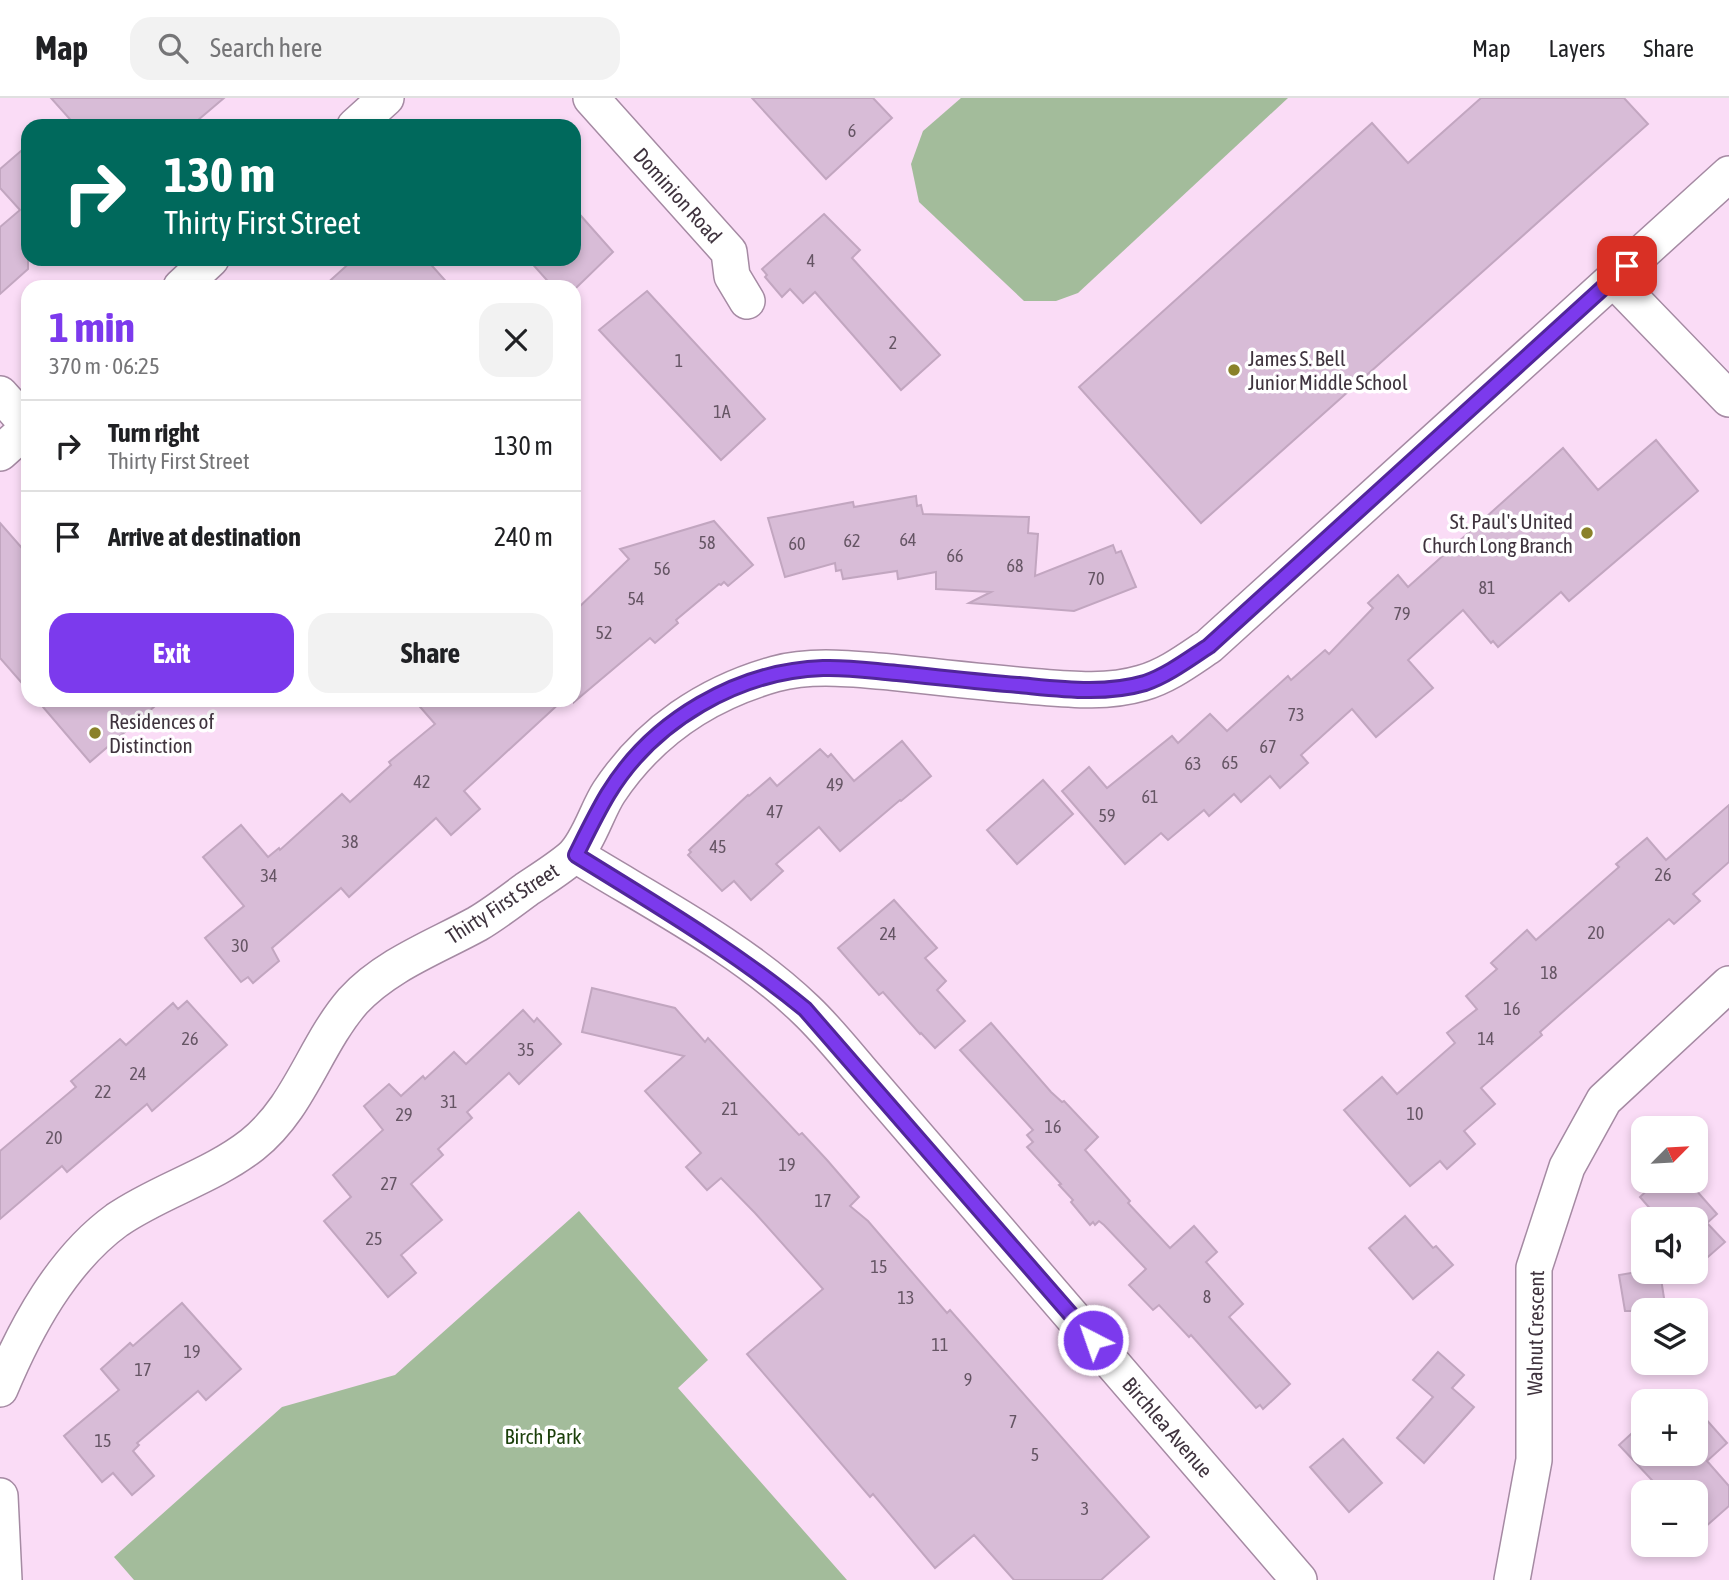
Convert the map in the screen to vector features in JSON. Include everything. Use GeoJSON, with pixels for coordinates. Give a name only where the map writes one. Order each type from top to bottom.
{"type":"FeatureCollection","features":[{"type":"Feature","properties":{"kind":"street"},"geometry":{"type":"LineString","coordinates":[[363,119],[386,98]]}},
{"type":"Feature","properties":{"kind":"street","name":"Dominion Road"},"geometry":{"type":"LineString","coordinates":[[591,98],[729,252],[732,276],[747,301]]}},
{"type":"Feature","properties":{"kind":"street","name":"Thirty First Street"},"geometry":{"type":"LineString","coordinates":[[0,1389],[18,1347],[45,1302],[68,1269],[92,1242],[118,1220],[184,1182],[228,1161],[252,1144],[278,1120],[294,1098],[330,1034],[354,1001],[407,959],[482,921],[576,855],[609,793],[636,758],[667,728],[702,703],[740,684],[781,672],[824,667],[1068,689],[1115,690],[1147,682],[1209,646],[1729,174]]}},
{"type":"Feature","properties":{"kind":"street"},"geometry":{"type":"LineString","coordinates":[[188,280],[204,266]]}},
{"type":"Feature","properties":{"kind":"street"},"geometry":{"type":"LineString","coordinates":[[1613,279],[1729,399]]}},
{"type":"Feature","properties":{"kind":"street"},"geometry":{"type":"LineString","coordinates":[[0,394],[21,418]]}},
{"type":"Feature","properties":{"kind":"street"},"geometry":{"type":"LineString","coordinates":[[0,453],[21,433]]}},
{"type":"Feature","properties":{"kind":"street","name":"Birchlea Avenue"},"geometry":{"type":"LineString","coordinates":[[576,855],[702,932],[759,971],[805,1009],[1298,1580]]}},
{"type":"Feature","properties":{"kind":"street","name":"Walnut Crescent"},"geometry":{"type":"LineString","coordinates":[[1512,1580],[1534,1460],[1534,1268],[1567,1167],[1604,1100],[1729,984]]}},
{"type":"Feature","properties":{"kind":"street"},"geometry":{"type":"LineString","coordinates":[[0,1496],[4,1580]]}},
{"type":"Feature","properties":{"kind":"green space"},"geometry":{"type":"Polygon","coordinates":[[[961,98],[1288,98],[1078,293],[1056,301],[1024,301],[919,202],[911,164],[923,131],[961,98]]]}},
{"type":"Feature","properties":{"kind":"green space","name":"Birch Park"},"geometry":{"type":"Polygon","coordinates":[[[579,1211],[708,1360],[678,1388],[847,1580],[134,1580],[114,1557],[282,1407],[395,1375],[579,1211]]]}},
{"type":"Feature","properties":{"kind":"building"},"geometry":{"type":"Polygon","coordinates":[[[51,98],[224,98],[199,119],[70,119],[51,98]]]}},
{"type":"Feature","properties":{"kind":"building"},"geometry":{"type":"Polygon","coordinates":[[[752,98],[873,98],[892,118],[826,179],[752,98]]]}},
{"type":"Feature","properties":{"kind":"building"},"geometry":{"type":"Polygon","coordinates":[[[1481,98],[1624,98],[1648,124],[1201,523],[1079,387],[1372,123],[1408,163],[1481,98]]]}},
{"type":"Feature","properties":{"kind":"building"},"geometry":{"type":"Polygon","coordinates":[[[21,151],[21,266],[28,266],[28,269],[0,294],[0,227],[20,210],[0,188],[0,169],[21,151]]]}},
{"type":"Feature","properties":{"kind":"building"},"geometry":{"type":"Polygon","coordinates":[[[824,214],[860,250],[852,258],[940,355],[901,390],[815,292],[803,303],[790,289],[782,297],[765,277],[767,275],[762,269],[824,214]]]}},
{"type":"Feature","properties":{"kind":"building"},"geometry":{"type":"Polygon","coordinates":[[[581,216],[613,252],[581,283],[581,280],[547,280],[534,266],[581,266],[581,216]]]}},
{"type":"Feature","properties":{"kind":"building"},"geometry":{"type":"Polygon","coordinates":[[[346,266],[432,266],[445,280],[331,280],[346,266]]]}},
{"type":"Feature","properties":{"kind":"building"},"geometry":{"type":"Polygon","coordinates":[[[647,291],[765,419],[721,460],[599,330],[647,291]]]}},
{"type":"Feature","properties":{"kind":"building"},"geometry":{"type":"Polygon","coordinates":[[[1656,440],[1698,491],[1569,601],[1561,592],[1498,647],[1493,641],[1491,643],[1463,610],[1408,660],[1433,688],[1376,737],[1352,709],[1301,755],[1308,763],[1280,788],[1270,776],[1241,802],[1234,794],[1209,816],[1204,810],[1168,840],[1161,833],[1125,864],[1062,791],[1089,767],[1107,788],[1172,736],[1178,743],[1210,714],[1227,731],[1288,676],[1291,680],[1325,650],[1329,654],[1373,608],[1368,603],[1398,575],[1408,587],[1563,448],[1598,490],[1656,440]]]}},
{"type":"Feature","properties":{"kind":"building"},"geometry":{"type":"Polygon","coordinates":[[[916,496],[917,506],[921,505],[923,514],[1029,517],[1028,533],[1038,534],[1035,576],[1113,545],[1116,553],[1121,551],[1136,587],[1074,611],[969,603],[991,592],[936,589],[936,572],[898,579],[897,571],[843,579],[841,570],[836,571],[835,563],[785,577],[768,518],[853,502],[854,507],[916,496]]]}},
{"type":"Feature","properties":{"kind":"building"},"geometry":{"type":"Polygon","coordinates":[[[714,521],[753,565],[728,586],[724,582],[719,584],[676,620],[678,623],[655,643],[650,638],[581,696],[581,605],[629,559],[620,549],[714,521]]]}},
{"type":"Feature","properties":{"kind":"building"},"geometry":{"type":"Polygon","coordinates":[[[0,523],[21,547],[21,682],[0,658],[0,523]]]}},
{"type":"Feature","properties":{"kind":"building","name":"Residences of Distinction"},"geometry":{"type":"Polygon","coordinates":[[[43,707],[154,707],[90,762],[43,707]]]}},
{"type":"Feature","properties":{"kind":"building"},"geometry":{"type":"Polygon","coordinates":[[[420,707],[555,707],[464,791],[480,809],[451,835],[436,818],[349,897],[341,888],[272,948],[279,961],[253,983],[248,977],[241,982],[205,938],[244,906],[203,857],[241,825],[268,857],[279,848],[280,850],[342,794],[350,802],[391,765],[389,762],[435,724],[420,707]]]}},
{"type":"Feature","properties":{"kind":"building"},"geometry":{"type":"Polygon","coordinates":[[[902,741],[931,776],[840,851],[819,827],[776,864],[783,871],[751,900],[734,881],[722,891],[688,855],[691,852],[689,850],[748,795],[770,778],[777,786],[820,749],[828,757],[831,754],[854,781],[902,741]]]}},
{"type":"Feature","properties":{"kind":"building"},"geometry":{"type":"Polygon","coordinates":[[[1043,780],[1073,814],[1017,864],[987,830],[1043,780]]]}},
{"type":"Feature","properties":{"kind":"building"},"geometry":{"type":"Polygon","coordinates":[[[1729,805],[1729,862],[1693,894],[1700,901],[1674,924],[1669,919],[1540,1032],[1542,1035],[1481,1088],[1495,1104],[1464,1131],[1475,1144],[1447,1169],[1440,1161],[1410,1186],[1344,1110],[1382,1077],[1397,1094],[1455,1043],[1447,1033],[1477,1009],[1466,996],[1497,969],[1491,963],[1527,930],[1536,940],[1619,867],[1616,864],[1647,838],[1666,860],[1729,805]]]}},
{"type":"Feature","properties":{"kind":"building"},"geometry":{"type":"Polygon","coordinates":[[[894,900],[937,948],[925,958],[946,981],[937,990],[965,1021],[935,1048],[883,992],[879,995],[838,948],[894,900]]]}},
{"type":"Feature","properties":{"kind":"building"},"geometry":{"type":"Polygon","coordinates":[[[592,988],[675,1008],[705,1042],[708,1038],[799,1135],[802,1133],[827,1160],[859,1197],[850,1206],[868,1221],[947,1313],[950,1310],[1149,1537],[1101,1580],[1014,1580],[974,1535],[935,1568],[873,1494],[870,1497],[747,1354],[823,1289],[721,1178],[707,1190],[686,1167],[701,1153],[645,1091],[684,1056],[582,1032],[592,988]]]}},
{"type":"Feature","properties":{"kind":"building"},"geometry":{"type":"Polygon","coordinates":[[[187,1001],[227,1045],[152,1111],[147,1104],[67,1172],[62,1166],[0,1219],[0,1151],[76,1087],[71,1081],[120,1039],[126,1045],[173,1003],[178,1009],[187,1001]]]}},
{"type":"Feature","properties":{"kind":"building"},"geometry":{"type":"Polygon","coordinates":[[[523,1010],[534,1022],[537,1018],[561,1044],[519,1084],[509,1073],[467,1112],[472,1118],[438,1149],[443,1155],[411,1184],[442,1220],[401,1255],[416,1273],[388,1297],[324,1221],[351,1197],[333,1175],[383,1130],[364,1106],[389,1084],[401,1096],[423,1076],[425,1079],[454,1052],[466,1064],[523,1010]]]}},
{"type":"Feature","properties":{"kind":"building"},"geometry":{"type":"Polygon","coordinates":[[[991,1023],[1051,1092],[1064,1101],[1098,1137],[1085,1150],[1130,1201],[1128,1203],[1170,1248],[1194,1226],[1217,1252],[1206,1262],[1243,1304],[1229,1317],[1290,1384],[1263,1409],[1260,1405],[1256,1408],[1191,1335],[1189,1337],[1159,1305],[1153,1310],[1129,1285],[1146,1269],[1099,1221],[1090,1225],[1059,1185],[1061,1184],[1027,1147],[1033,1142],[1027,1135],[1033,1130],[960,1050],[991,1023]]]}},
{"type":"Feature","properties":{"kind":"building"},"geometry":{"type":"Polygon","coordinates":[[[1643,1194],[1699,1194],[1717,1214],[1708,1222],[1708,1207],[1649,1207],[1640,1197],[1643,1194]]]}},
{"type":"Feature","properties":{"kind":"building"},"geometry":{"type":"Polygon","coordinates":[[[1405,1216],[1433,1248],[1436,1246],[1453,1265],[1413,1299],[1369,1248],[1405,1216]]]}},
{"type":"Feature","properties":{"kind":"building"},"geometry":{"type":"Polygon","coordinates":[[[1708,1224],[1725,1242],[1708,1257],[1708,1224]]]}},
{"type":"Feature","properties":{"kind":"building"},"geometry":{"type":"Polygon","coordinates":[[[1631,1273],[1631,1284],[1662,1284],[1664,1298],[1631,1298],[1631,1311],[1625,1311],[1619,1275],[1631,1273]]]}},
{"type":"Feature","properties":{"kind":"building"},"geometry":{"type":"Polygon","coordinates":[[[182,1303],[241,1369],[206,1400],[198,1391],[137,1443],[139,1445],[133,1451],[154,1476],[132,1495],[113,1473],[102,1482],[64,1436],[119,1390],[101,1369],[130,1343],[133,1346],[182,1303]]]}},
{"type":"Feature","properties":{"kind":"building"},"geometry":{"type":"Polygon","coordinates":[[[1438,1352],[1464,1375],[1452,1388],[1474,1407],[1424,1463],[1397,1438],[1433,1397],[1413,1380],[1438,1352]]]}},
{"type":"Feature","properties":{"kind":"building"},"geometry":{"type":"Polygon","coordinates":[[[1708,1422],[1727,1443],[1708,1460],[1708,1422]]]}},
{"type":"Feature","properties":{"kind":"building"},"geometry":{"type":"Polygon","coordinates":[[[1631,1434],[1631,1458],[1619,1445],[1631,1434]]]}},
{"type":"Feature","properties":{"kind":"building"},"geometry":{"type":"Polygon","coordinates":[[[1343,1439],[1382,1483],[1349,1512],[1310,1467],[1343,1439]]]}},
{"type":"Feature","properties":{"kind":"building"},"geometry":{"type":"Polygon","coordinates":[[[1708,1462],[1729,1486],[1729,1506],[1708,1524],[1708,1480],[1652,1480],[1639,1466],[1708,1466],[1708,1462]]]}},
{"type":"Feature","properties":{"kind":"place","name":"James S. Bell Junior Middle School"},"geometry":{"type":"Point","coordinates":[1234,370]}},
{"type":"Feature","properties":{"kind":"place","name":"St. Paul's United Church Long Branch"},"geometry":{"type":"Point","coordinates":[1587,533]}},
{"type":"Feature","properties":{"kind":"place","name":"Residences of Distinction"},"geometry":{"type":"Point","coordinates":[95,733]}},
{"type":"Feature","properties":{"kind":"route"},"geometry":{"type":"LineString","coordinates":[[1093,1340],[805,1009],[759,971],[702,932],[576,855],[609,793],[636,758],[667,728],[702,703],[740,684],[781,672],[824,667],[1068,689],[1115,690],[1147,682],[1180,665],[1209,646],[1627,266]]}}]}
